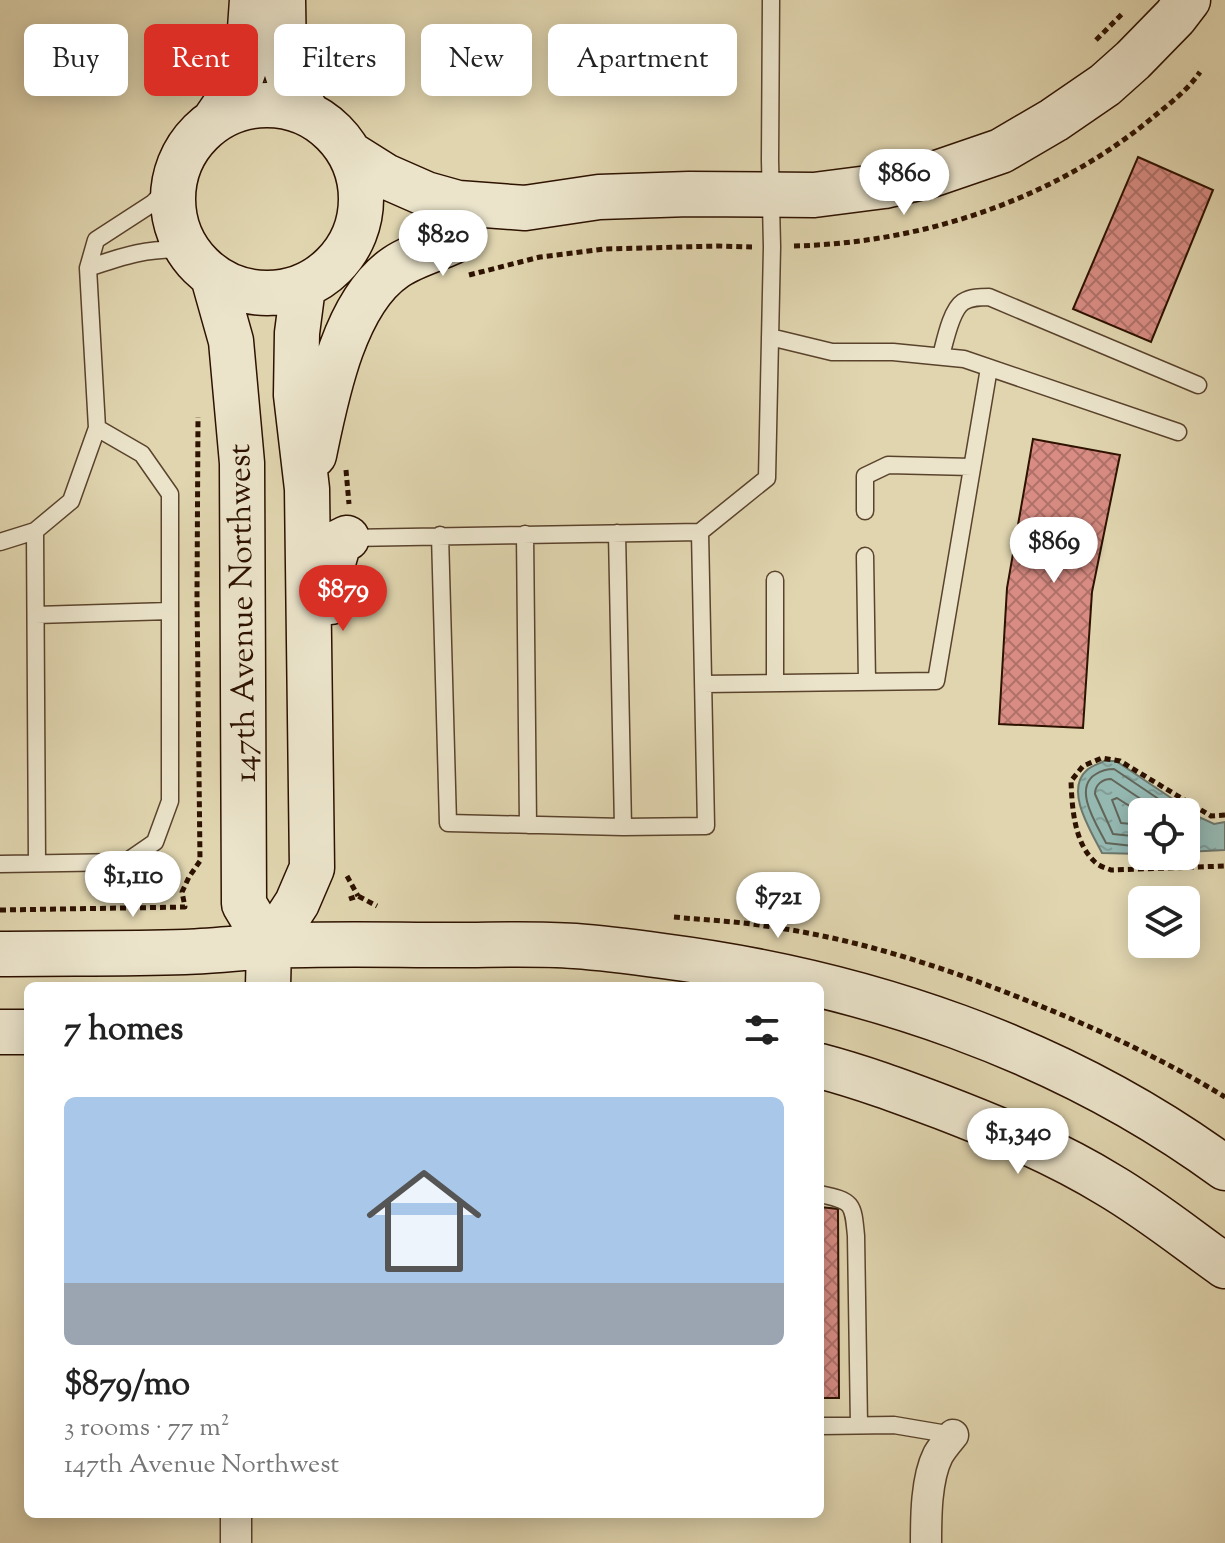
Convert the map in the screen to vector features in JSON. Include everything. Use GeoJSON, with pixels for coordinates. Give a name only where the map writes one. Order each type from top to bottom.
{"type":"FeatureCollection","features":[{"type":"Feature","properties":{"kind":"street"},"geometry":{"type":"LineString","coordinates":[[252,0],[248,58],[238,86],[214,121],[188,148],[174,182],[172,205],[177,229],[200,263],[241,290],[272,294],[372,257],[455,260]]}},
{"type":"Feature","properties":{"kind":"street"},"geometry":{"type":"LineString","coordinates":[[283,0],[284,63],[292,88],[308,114]]}},
{"type":"Feature","properties":{"kind":"street"},"geometry":{"type":"LineString","coordinates":[[350,154],[385,176],[426,194],[458,203],[525,208],[599,197],[814,195],[884,186],[931,175],[1001,151],[1054,120],[1105,85],[1175,17],[1188,0]]}},
{"type":"Feature","properties":{"kind":"street"},"geometry":{"type":"LineString","coordinates":[[214,121],[231,111],[260,105],[289,107],[308,114],[332,131],[350,154],[360,184],[360,214],[350,243],[317,277]]}},
{"type":"Feature","properties":{"kind":"street"},"geometry":{"type":"LineString","coordinates":[[321,519],[325,403],[345,340],[377,282],[398,265],[455,260],[525,208]]}},
{"type":"Feature","properties":{"kind":"street","name":"147th Avenue Northwest"},"geometry":{"type":"LineString","coordinates":[[200,263],[231,341],[242,463],[244,904],[269,966]]}},
{"type":"Feature","properties":{"kind":"street","name":"147th Avenue Northwest"},"geometry":{"type":"LineString","coordinates":[[269,966],[312,868],[310,742],[321,519],[296,395],[297,333],[317,277]]}},
{"type":"Feature","properties":{"kind":"street"},"geometry":{"type":"LineString","coordinates":[[0,954],[187,952],[269,966],[574,946],[701,961],[809,982]]}},
{"type":"Feature","properties":{"kind":"street"},"geometry":{"type":"LineString","coordinates":[[824,986],[890,1004],[1008,1046],[1130,1106],[1225,1168]]}},
{"type":"Feature","properties":{"kind":"street"},"geometry":{"type":"LineString","coordinates":[[0,1032],[24,1032]]}},
{"type":"Feature","properties":{"kind":"street"},"geometry":{"type":"LineString","coordinates":[[824,1067],[914,1097],[1032,1145],[1108,1185],[1160,1218],[1225,1266]]}},
{"type":"Feature","properties":{"kind":"street"},"geometry":{"type":"LineString","coordinates":[[926,1543],[930,1483],[938,1456],[953,1435]]}},
{"type":"Feature","properties":{"kind":"street"},"geometry":{"type":"LineString","coordinates":[[236,1518],[236,1543]]}},
{"type":"Feature","properties":{"kind":"lane"},"geometry":{"type":"LineString","coordinates":[[321,519],[440,535],[700,532],[767,478],[772,247],[771,0]]}},
{"type":"Feature","properties":{"kind":"lane"},"geometry":{"type":"LineString","coordinates":[[0,542],[35,531],[71,501],[97,428],[88,268],[96,240],[153,203],[174,182]]}},
{"type":"Feature","properties":{"kind":"lane"},"geometry":{"type":"LineString","coordinates":[[88,268],[128,254],[163,248],[200,263]]}},
{"type":"Feature","properties":{"kind":"lane"},"geometry":{"type":"LineString","coordinates":[[941,356],[955,312],[962,303],[972,298],[989,297],[1198,385]]}},
{"type":"Feature","properties":{"kind":"lane"},"geometry":{"type":"LineString","coordinates":[[770,337],[832,352],[893,352],[964,359],[1178,432]]}},
{"type":"Feature","properties":{"kind":"lane"},"geometry":{"type":"LineString","coordinates":[[703,684],[936,681],[989,368]]}},
{"type":"Feature","properties":{"kind":"lane"},"geometry":{"type":"LineString","coordinates":[[0,864],[126,862],[155,842],[170,801],[170,494],[142,454],[97,428]]}},
{"type":"Feature","properties":{"kind":"lane"},"geometry":{"type":"LineString","coordinates":[[865,511],[865,476],[888,465],[972,467]]}},
{"type":"Feature","properties":{"kind":"lane"},"geometry":{"type":"LineString","coordinates":[[35,531],[37,863]]}},
{"type":"Feature","properties":{"kind":"lane"},"geometry":{"type":"LineString","coordinates":[[440,535],[448,823],[623,827],[706,826],[700,532]]}},
{"type":"Feature","properties":{"kind":"lane"},"geometry":{"type":"LineString","coordinates":[[617,533],[623,827]]}},
{"type":"Feature","properties":{"kind":"lane"},"geometry":{"type":"LineString","coordinates":[[525,534],[528,825]]}},
{"type":"Feature","properties":{"kind":"lane"},"geometry":{"type":"LineString","coordinates":[[865,556],[867,682]]}},
{"type":"Feature","properties":{"kind":"lane"},"geometry":{"type":"LineString","coordinates":[[775,580],[775,683]]}},
{"type":"Feature","properties":{"kind":"lane"},"geometry":{"type":"LineString","coordinates":[[36,615],[170,611]]}},
{"type":"Feature","properties":{"kind":"lane"},"geometry":{"type":"LineString","coordinates":[[824,1195],[843,1199],[853,1210],[859,1425]]}},
{"type":"Feature","properties":{"kind":"lane"},"geometry":{"type":"LineString","coordinates":[[824,1426],[894,1425],[953,1435]]}},
{"type":"Feature","properties":{"kind":"path"},"geometry":{"type":"LineString","coordinates":[[455,260],[540,257],[605,249],[772,247],[862,242],[905,233],[989,210],[1036,191],[1122,143],[1190,86],[1200,72]]}},
{"type":"Feature","properties":{"kind":"path"},"geometry":{"type":"LineString","coordinates":[[321,519],[349,501],[346,462]]}},
{"type":"Feature","properties":{"kind":"path"},"geometry":{"type":"LineString","coordinates":[[1225,815],[1211,816],[1120,761],[1102,758],[1083,766],[1071,781],[1072,807],[1082,844],[1095,863],[1111,870],[1225,866]]}},
{"type":"Feature","properties":{"kind":"path"},"geometry":{"type":"LineString","coordinates":[[345,872],[358,896]]}},
{"type":"Feature","properties":{"kind":"path"},"geometry":{"type":"LineString","coordinates":[[0,910],[185,907]]}},
{"type":"Feature","properties":{"kind":"water"},"geometry":{"type":"Polygon","coordinates":[[[1104,761],[1116,761],[1171,798],[1128,798],[1128,854],[1102,853],[1086,822],[1078,788],[1081,778],[1091,767],[1104,761]]]}},
{"type":"Feature","properties":{"kind":"water"},"geometry":{"type":"Polygon","coordinates":[[[1200,817],[1214,824],[1225,822],[1225,850],[1200,851],[1200,817]]]}},
{"type":"Feature","properties":{"kind":"building"},"geometry":{"type":"Polygon","coordinates":[[[1138,157],[1213,190],[1151,342],[1073,309],[1138,157]]]}},
{"type":"Feature","properties":{"kind":"building"},"geometry":{"type":"Polygon","coordinates":[[[1033,439],[1120,455],[1092,592],[1083,728],[999,724],[1007,588],[1033,439]]]}},
{"type":"Feature","properties":{"kind":"building"},"geometry":{"type":"Polygon","coordinates":[[[824,1207],[838,1209],[839,1398],[824,1398],[824,1207]]]}}]}
